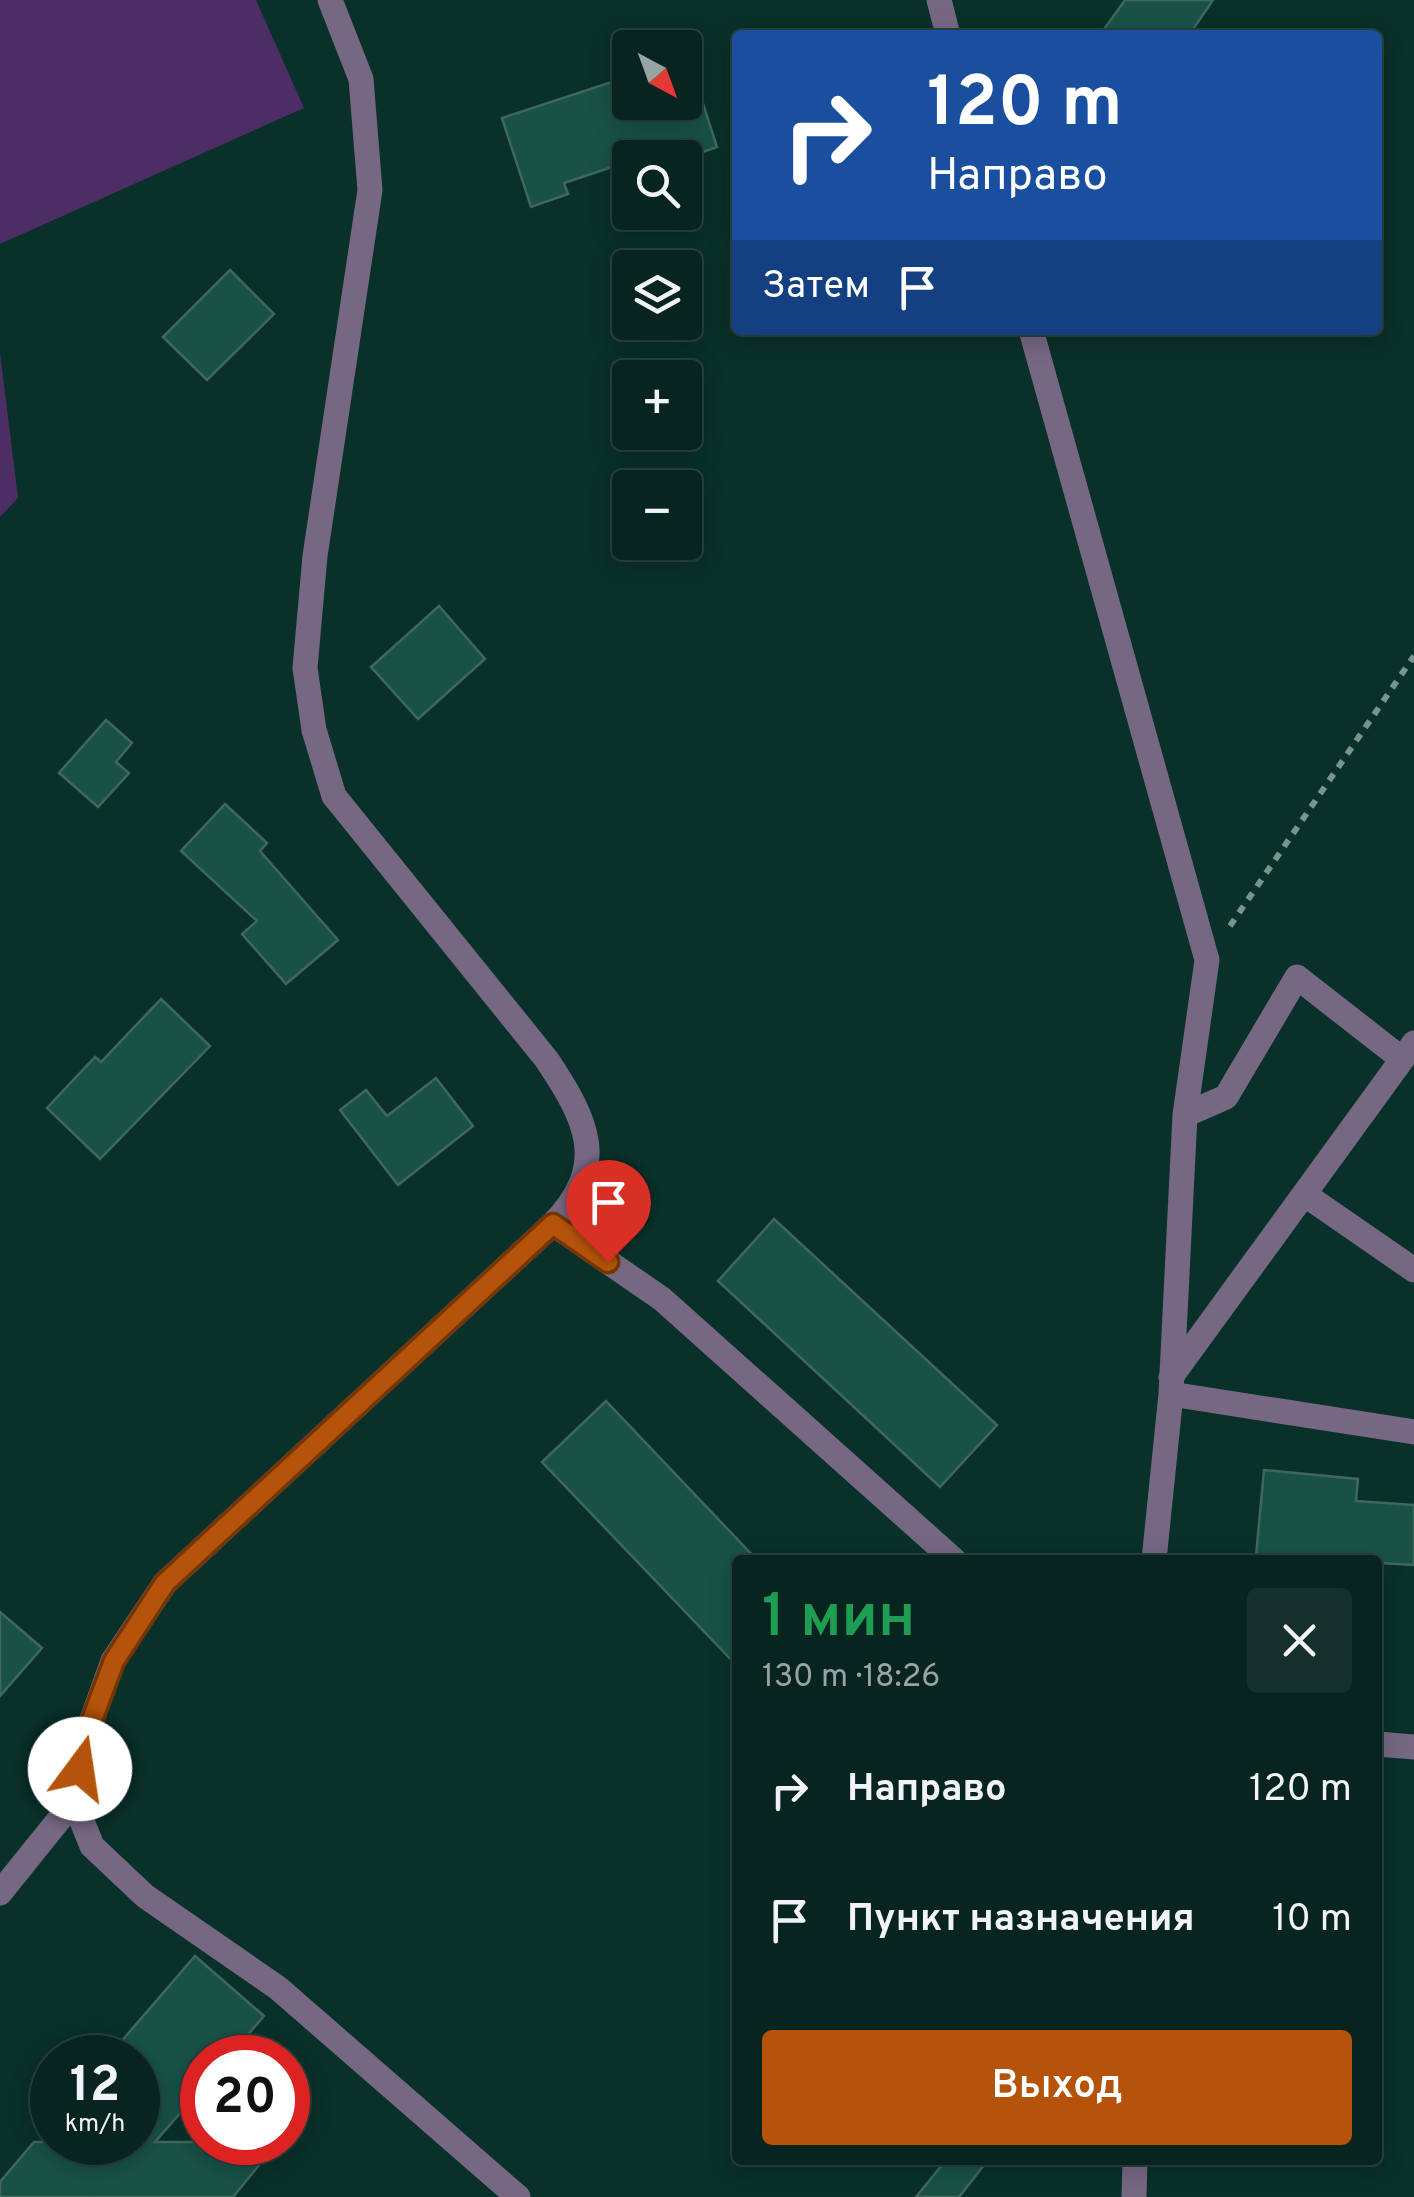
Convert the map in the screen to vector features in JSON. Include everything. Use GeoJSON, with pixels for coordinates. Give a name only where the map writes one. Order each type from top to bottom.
{"type":"FeatureCollection","features":[{"type":"Feature","properties":{"kind":"street"},"geometry":{"type":"LineString","coordinates":[[0,1893],[74,1801],[86,1736],[114,1661],[165,1583],[553,1224],[573,1203],[590,1148],[576,1104],[548,1060],[334,796],[314,730],[305,668],[315,556],[370,190],[361,79],[330,0]]}},
{"type":"Feature","properties":{"kind":"street"},"geometry":{"type":"LineString","coordinates":[[939,0],[947,30]]}},
{"type":"Feature","properties":{"kind":"street"},"geometry":{"type":"LineString","coordinates":[[1032,335],[1207,960],[1185,1115],[1171,1385],[1154,1555]]}},
{"type":"Feature","properties":{"kind":"street"},"geometry":{"type":"LineString","coordinates":[[1171,1385],[1408,1051],[1298,976],[1226,1097],[1185,1115]]}},
{"type":"Feature","properties":{"kind":"street"},"geometry":{"type":"LineString","coordinates":[[1304,1194],[1414,1270]]}},
{"type":"Feature","properties":{"kind":"street"},"geometry":{"type":"LineString","coordinates":[[553,1224],[662,1299],[948,1555]]}},
{"type":"Feature","properties":{"kind":"street"},"geometry":{"type":"LineString","coordinates":[[1171,1385],[1414,1432]]}},
{"type":"Feature","properties":{"kind":"street"},"geometry":{"type":"LineString","coordinates":[[1382,1744],[1414,1747]]}},
{"type":"Feature","properties":{"kind":"street"},"geometry":{"type":"LineString","coordinates":[[74,1801],[92,1846],[146,1896],[278,1988],[518,2197]]}},
{"type":"Feature","properties":{"kind":"street"},"geometry":{"type":"LineString","coordinates":[[1134,2165],[1134,2197]]}},
{"type":"Feature","properties":{"kind":"path"},"geometry":{"type":"LineString","coordinates":[[1207,960],[1414,656]]}},
{"type":"Feature","properties":{"kind":"shaded area"},"geometry":{"type":"Polygon","coordinates":[[[0,0],[256,0],[304,108],[0,244],[0,0]]]}},
{"type":"Feature","properties":{"kind":"shaded area"},"geometry":{"type":"Polygon","coordinates":[[[0,352],[18,498],[0,517],[0,352]]]}},
{"type":"Feature","properties":{"kind":"building"},"geometry":{"type":"Polygon","coordinates":[[[1125,0],[1213,0],[1192,30],[1104,30],[1125,0]]]}},
{"type":"Feature","properties":{"kind":"building"},"geometry":{"type":"Polygon","coordinates":[[[612,82],[612,120],[702,120],[702,100],[717,147],[702,152],[702,140],[612,140],[612,167],[564,183],[568,194],[531,207],[502,118],[612,82]]]}},
{"type":"Feature","properties":{"kind":"building"},"geometry":{"type":"Polygon","coordinates":[[[230,270],[274,314],[207,380],[163,337],[230,270]]]}},
{"type":"Feature","properties":{"kind":"building"},"geometry":{"type":"Polygon","coordinates":[[[439,606],[485,659],[418,719],[371,667],[439,606]]]}},
{"type":"Feature","properties":{"kind":"building"},"geometry":{"type":"Polygon","coordinates":[[[106,720],[132,743],[116,762],[129,773],[98,807],[59,773],[106,720]]]}},
{"type":"Feature","properties":{"kind":"building"},"geometry":{"type":"Polygon","coordinates":[[[225,804],[267,843],[260,851],[338,940],[286,984],[242,934],[257,921],[181,851],[225,804]]]}},
{"type":"Feature","properties":{"kind":"building"},"geometry":{"type":"Polygon","coordinates":[[[161,999],[210,1046],[100,1159],[47,1108],[95,1057],[101,1062],[161,999]]]}},
{"type":"Feature","properties":{"kind":"building"},"geometry":{"type":"Polygon","coordinates":[[[436,1078],[473,1126],[398,1185],[340,1110],[366,1090],[387,1116],[436,1078]]]}},
{"type":"Feature","properties":{"kind":"building"},"geometry":{"type":"Polygon","coordinates":[[[774,1219],[997,1425],[940,1487],[718,1281],[774,1219]]]}},
{"type":"Feature","properties":{"kind":"building"},"geometry":{"type":"Polygon","coordinates":[[[606,1401],[752,1555],[732,1555],[732,1661],[542,1462],[606,1401]]]}},
{"type":"Feature","properties":{"kind":"building"},"geometry":{"type":"Polygon","coordinates":[[[1264,1470],[1358,1479],[1356,1501],[1414,1505],[1414,1565],[1382,1563],[1382,1555],[1256,1555],[1264,1470]]]}},
{"type":"Feature","properties":{"kind":"building"},"geometry":{"type":"Polygon","coordinates":[[[0,1612],[42,1648],[0,1696],[0,1612]]]}},
{"type":"Feature","properties":{"kind":"building"},"geometry":{"type":"Polygon","coordinates":[[[195,1956],[264,2016],[248,2035],[180,2035],[180,2113],[160,2136],[160,2035],[127,2035],[195,1956]]]}},
{"type":"Feature","properties":{"kind":"building"},"geometry":{"type":"Polygon","coordinates":[[[160,2142],[180,2142],[180,2165],[259,2165],[233,2197],[0,2197],[0,2182],[30,2147],[30,2165],[160,2165],[160,2142]]]}},
{"type":"Feature","properties":{"kind":"building"},"geometry":{"type":"Polygon","coordinates":[[[942,2165],[984,2165],[959,2197],[916,2197],[942,2165]]]}},
{"type":"Feature","properties":{"kind":"route"},"geometry":{"type":"LineString","coordinates":[[80,1769],[86,1736],[114,1661],[165,1583],[553,1224],[608,1262]]}}]}
